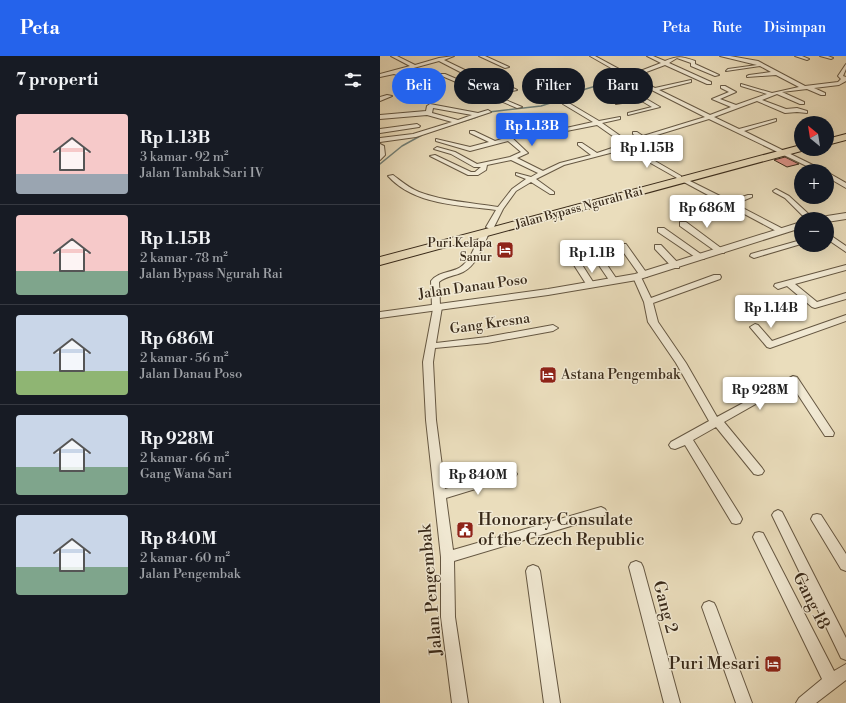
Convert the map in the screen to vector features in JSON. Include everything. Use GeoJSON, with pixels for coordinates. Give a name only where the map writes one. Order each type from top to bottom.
{"type":"FeatureCollection","features":[{"type":"Feature","properties":{"kind":"highway"},"geometry":{"type":"LineString","coordinates":[[834,135],[846,132]]}},
{"type":"Feature","properties":{"kind":"highway"},"geometry":{"type":"LineString","coordinates":[[834,140],[846,136]]}},
{"type":"Feature","properties":{"kind":"highway","name":"Jalan Bypass Ngurah Rai"},"geometry":{"type":"LineString","coordinates":[[781,152],[794,147]]}},
{"type":"Feature","properties":{"kind":"highway","name":"Jalan Bypass Ngurah Rai"},"geometry":{"type":"LineString","coordinates":[[380,256],[419,248],[794,149]]}},
{"type":"Feature","properties":{"kind":"highway","name":"Jalan Bypass Ngurah Rai"},"geometry":{"type":"LineString","coordinates":[[380,261],[419,248]]}},
{"type":"Feature","properties":{"kind":"street"},"geometry":{"type":"LineString","coordinates":[[393,56],[413,66]]}},
{"type":"Feature","properties":{"kind":"street"},"geometry":{"type":"LineString","coordinates":[[406,68],[439,58],[452,56]]}},
{"type":"Feature","properties":{"kind":"street"},"geometry":{"type":"LineString","coordinates":[[481,56],[507,67]]}},
{"type":"Feature","properties":{"kind":"street"},"geometry":{"type":"LineString","coordinates":[[592,56],[614,68]]}},
{"type":"Feature","properties":{"kind":"street"},"geometry":{"type":"LineString","coordinates":[[649,56],[709,82]]}},
{"type":"Feature","properties":{"kind":"street"},"geometry":{"type":"LineString","coordinates":[[722,56],[758,60],[764,66],[776,73],[823,94]]}},
{"type":"Feature","properties":{"kind":"street"},"geometry":{"type":"LineString","coordinates":[[797,56],[807,59]]}},
{"type":"Feature","properties":{"kind":"street"},"geometry":{"type":"LineString","coordinates":[[822,56],[831,58]]}},
{"type":"Feature","properties":{"kind":"street"},"geometry":{"type":"LineString","coordinates":[[653,68],[665,64],[673,57],[692,61],[694,65],[717,75]]}},
{"type":"Feature","properties":{"kind":"street"},"geometry":{"type":"LineString","coordinates":[[439,58],[457,68]]}},
{"type":"Feature","properties":{"kind":"street"},"geometry":{"type":"LineString","coordinates":[[421,59],[428,62]]}},
{"type":"Feature","properties":{"kind":"street"},"geometry":{"type":"LineString","coordinates":[[839,83],[845,79],[840,76],[846,65]]}},
{"type":"Feature","properties":{"kind":"street"},"geometry":{"type":"LineString","coordinates":[[728,70],[764,66]]}},
{"type":"Feature","properties":{"kind":"street"},"geometry":{"type":"LineString","coordinates":[[380,69],[391,72]]}},
{"type":"Feature","properties":{"kind":"street"},"geometry":{"type":"LineString","coordinates":[[380,76],[391,72]]}},
{"type":"Feature","properties":{"kind":"street"},"geometry":{"type":"LineString","coordinates":[[749,76],[776,73]]}},
{"type":"Feature","properties":{"kind":"street"},"geometry":{"type":"LineString","coordinates":[[446,77],[519,107]]}},
{"type":"Feature","properties":{"kind":"street"},"geometry":{"type":"LineString","coordinates":[[654,90],[689,81]]}},
{"type":"Feature","properties":{"kind":"street"},"geometry":{"type":"LineString","coordinates":[[488,230],[500,209],[514,190],[531,178],[562,164],[626,145],[642,138],[709,117],[777,92],[839,83],[846,85]]}},
{"type":"Feature","properties":{"kind":"street"},"geometry":{"type":"LineString","coordinates":[[743,85],[771,94]]}},
{"type":"Feature","properties":{"kind":"street"},"geometry":{"type":"LineString","coordinates":[[723,87],[733,92],[715,99],[735,107]]}},
{"type":"Feature","properties":{"kind":"street"},"geometry":{"type":"LineString","coordinates":[[654,90],[807,164]]}},
{"type":"Feature","properties":{"kind":"street"},"geometry":{"type":"LineString","coordinates":[[777,92],[802,103]]}},
{"type":"Feature","properties":{"kind":"street"},"geometry":{"type":"LineString","coordinates":[[380,99],[389,96]]}},
{"type":"Feature","properties":{"kind":"street"},"geometry":{"type":"LineString","coordinates":[[756,99],[785,111],[797,110],[805,112]]}},
{"type":"Feature","properties":{"kind":"street"},"geometry":{"type":"LineString","coordinates":[[567,104],[598,123],[626,145],[682,178],[781,230]]}},
{"type":"Feature","properties":{"kind":"street"},"geometry":{"type":"LineString","coordinates":[[630,114],[657,108],[650,104]]}},
{"type":"Feature","properties":{"kind":"street"},"geometry":{"type":"LineString","coordinates":[[429,113],[430,106],[433,106],[478,115]]}},
{"type":"Feature","properties":{"kind":"street"},"geometry":{"type":"LineString","coordinates":[[380,117],[417,111],[460,122]]}},
{"type":"Feature","properties":{"kind":"street"},"geometry":{"type":"LineString","coordinates":[[380,158],[382,155],[381,143],[414,136],[488,112]]}},
{"type":"Feature","properties":{"kind":"street"},"geometry":{"type":"LineString","coordinates":[[396,114],[402,122]]}},
{"type":"Feature","properties":{"kind":"street"},"geometry":{"type":"LineString","coordinates":[[544,115],[565,130]]}},
{"type":"Feature","properties":{"kind":"street"},"geometry":{"type":"LineString","coordinates":[[543,135],[618,118]]}},
{"type":"Feature","properties":{"kind":"street"},"geometry":{"type":"LineString","coordinates":[[738,131],[774,120]]}},
{"type":"Feature","properties":{"kind":"street"},"geometry":{"type":"LineString","coordinates":[[380,131],[417,126]]}},
{"type":"Feature","properties":{"kind":"street"},"geometry":{"type":"LineString","coordinates":[[437,149],[453,153],[474,166],[484,165],[523,155],[524,153],[509,139],[505,133],[511,130]]}},
{"type":"Feature","properties":{"kind":"street"},"geometry":{"type":"LineString","coordinates":[[472,132],[493,142]]}},
{"type":"Feature","properties":{"kind":"street"},"geometry":{"type":"LineString","coordinates":[[635,133],[662,151]]}},
{"type":"Feature","properties":{"kind":"street"},"geometry":{"type":"LineString","coordinates":[[438,140],[469,149],[509,139]]}},
{"type":"Feature","properties":{"kind":"street"},"geometry":{"type":"LineString","coordinates":[[580,144],[596,155]]}},
{"type":"Feature","properties":{"kind":"street"},"geometry":{"type":"LineString","coordinates":[[433,156],[470,174],[476,174],[484,169],[484,165]]}},
{"type":"Feature","properties":{"kind":"street"},"geometry":{"type":"LineString","coordinates":[[512,158],[544,173]]}},
{"type":"Feature","properties":{"kind":"street"},"geometry":{"type":"LineString","coordinates":[[518,174],[531,178],[552,193]]}},
{"type":"Feature","properties":{"kind":"street"},"geometry":{"type":"LineString","coordinates":[[391,176],[409,190],[418,194],[436,199],[500,209]]}},
{"type":"Feature","properties":{"kind":"street"},"geometry":{"type":"LineString","coordinates":[[834,178],[846,186]]}},
{"type":"Feature","properties":{"kind":"street"},"geometry":{"type":"LineString","coordinates":[[776,191],[787,197],[803,212]]}},
{"type":"Feature","properties":{"kind":"street"},"geometry":{"type":"LineString","coordinates":[[714,215],[731,204],[750,196]]}},
{"type":"Feature","properties":{"kind":"street"},"geometry":{"type":"LineString","coordinates":[[699,211],[731,204]]}},
{"type":"Feature","properties":{"kind":"street"},"geometry":{"type":"LineString","coordinates":[[834,218],[846,216]]}},
{"type":"Feature","properties":{"kind":"street"},"geometry":{"type":"LineString","coordinates":[[683,224],[721,250]]}},
{"type":"Feature","properties":{"kind":"street","name":"Jalan Danau Poso"},"geometry":{"type":"LineString","coordinates":[[380,316],[614,282],[676,266],[794,227]]}},
{"type":"Feature","properties":{"kind":"street","name":"Jalan Pengembak"},"geometry":{"type":"LineString","coordinates":[[460,703],[448,617],[447,557],[438,496],[430,413],[428,362],[437,307],[434,284],[437,279],[465,268],[478,249],[488,230]]}},
{"type":"Feature","properties":{"kind":"street"},"geometry":{"type":"LineString","coordinates":[[662,230],[701,257]]}},
{"type":"Feature","properties":{"kind":"street"},"geometry":{"type":"LineString","coordinates":[[834,241],[846,250]]}},
{"type":"Feature","properties":{"kind":"street"},"geometry":{"type":"LineString","coordinates":[[754,256],[794,244]]}},
{"type":"Feature","properties":{"kind":"street"},"geometry":{"type":"LineString","coordinates":[[623,246],[641,276],[653,322],[681,363],[716,422],[758,471]]}},
{"type":"Feature","properties":{"kind":"street"},"geometry":{"type":"LineString","coordinates":[[658,247],[676,266]]}},
{"type":"Feature","properties":{"kind":"street"},"geometry":{"type":"LineString","coordinates":[[569,251],[591,285]]}},
{"type":"Feature","properties":{"kind":"street"},"geometry":{"type":"LineString","coordinates":[[598,258],[614,282]]}},
{"type":"Feature","properties":{"kind":"street"},"geometry":{"type":"LineString","coordinates":[[778,286],[846,267]]}},
{"type":"Feature","properties":{"kind":"street"},"geometry":{"type":"LineString","coordinates":[[648,302],[717,277]]}},
{"type":"Feature","properties":{"kind":"street"},"geometry":{"type":"LineString","coordinates":[[789,283],[815,305],[846,296]]}},
{"type":"Feature","properties":{"kind":"street"},"geometry":{"type":"LineString","coordinates":[[755,327],[770,345],[846,318]]}},
{"type":"Feature","properties":{"kind":"street","name":"Gang Kresna"},"geometry":{"type":"LineString","coordinates":[[430,346],[487,340],[553,328]]}},
{"type":"Feature","properties":{"kind":"street"},"geometry":{"type":"LineString","coordinates":[[675,445],[793,379],[829,433]]}},
{"type":"Feature","properties":{"kind":"street"},"geometry":{"type":"LineString","coordinates":[[687,439],[736,519]]}},
{"type":"Feature","properties":{"kind":"street"},"geometry":{"type":"LineString","coordinates":[[438,496],[511,474]]}},
{"type":"Feature","properties":{"kind":"street"},"geometry":{"type":"LineString","coordinates":[[447,557],[601,512]]}},
{"type":"Feature","properties":{"kind":"street"},"geometry":{"type":"LineString","coordinates":[[778,515],[846,653]]}},
{"type":"Feature","properties":{"kind":"street"},"geometry":{"type":"LineString","coordinates":[[817,520],[846,565]]}},
{"type":"Feature","properties":{"kind":"street","name":"Gang 18"},"geometry":{"type":"LineString","coordinates":[[759,537],[831,681]]}},
{"type":"Feature","properties":{"kind":"street","name":"Gang 2"},"geometry":{"type":"LineString","coordinates":[[636,567],[672,703]]}},
{"type":"Feature","properties":{"kind":"street"},"geometry":{"type":"LineString","coordinates":[[533,571],[552,703]]}},
{"type":"Feature","properties":{"kind":"street"},"geometry":{"type":"LineString","coordinates":[[709,607],[744,703]]}},
{"type":"Feature","properties":{"kind":"street"},"geometry":{"type":"LineString","coordinates":[[804,703],[846,671]]}},
{"type":"Feature","properties":{"kind":"building"},"geometry":{"type":"Polygon","coordinates":[[[785,157],[799,164],[794,164],[787,167],[774,160],[785,157]]]}},
{"type":"Feature","properties":{"kind":"waterway"},"geometry":{"type":"LineString","coordinates":[[489,112],[541,106],[593,87]]}},
{"type":"Feature","properties":{"kind":"waterway"},"geometry":{"type":"LineString","coordinates":[[442,128],[477,117]]}},
{"type":"Feature","properties":{"kind":"waterway"},"geometry":{"type":"LineString","coordinates":[[380,164],[402,146],[422,135]]}},
{"type":"Feature","properties":{"kind":"place","name":"Puri Kelapa Sanur"},"geometry":{"type":"Point","coordinates":[505,250]}},
{"type":"Feature","properties":{"kind":"place","name":"Astana Pengembak"},"geometry":{"type":"Point","coordinates":[548,375]}},
{"type":"Feature","properties":{"kind":"place","name":"Honorary Consulate of the Czech Republic"},"geometry":{"type":"Point","coordinates":[465,530]}},
{"type":"Feature","properties":{"kind":"place","name":"Puri Mesari"},"geometry":{"type":"Point","coordinates":[773,664]}}]}
